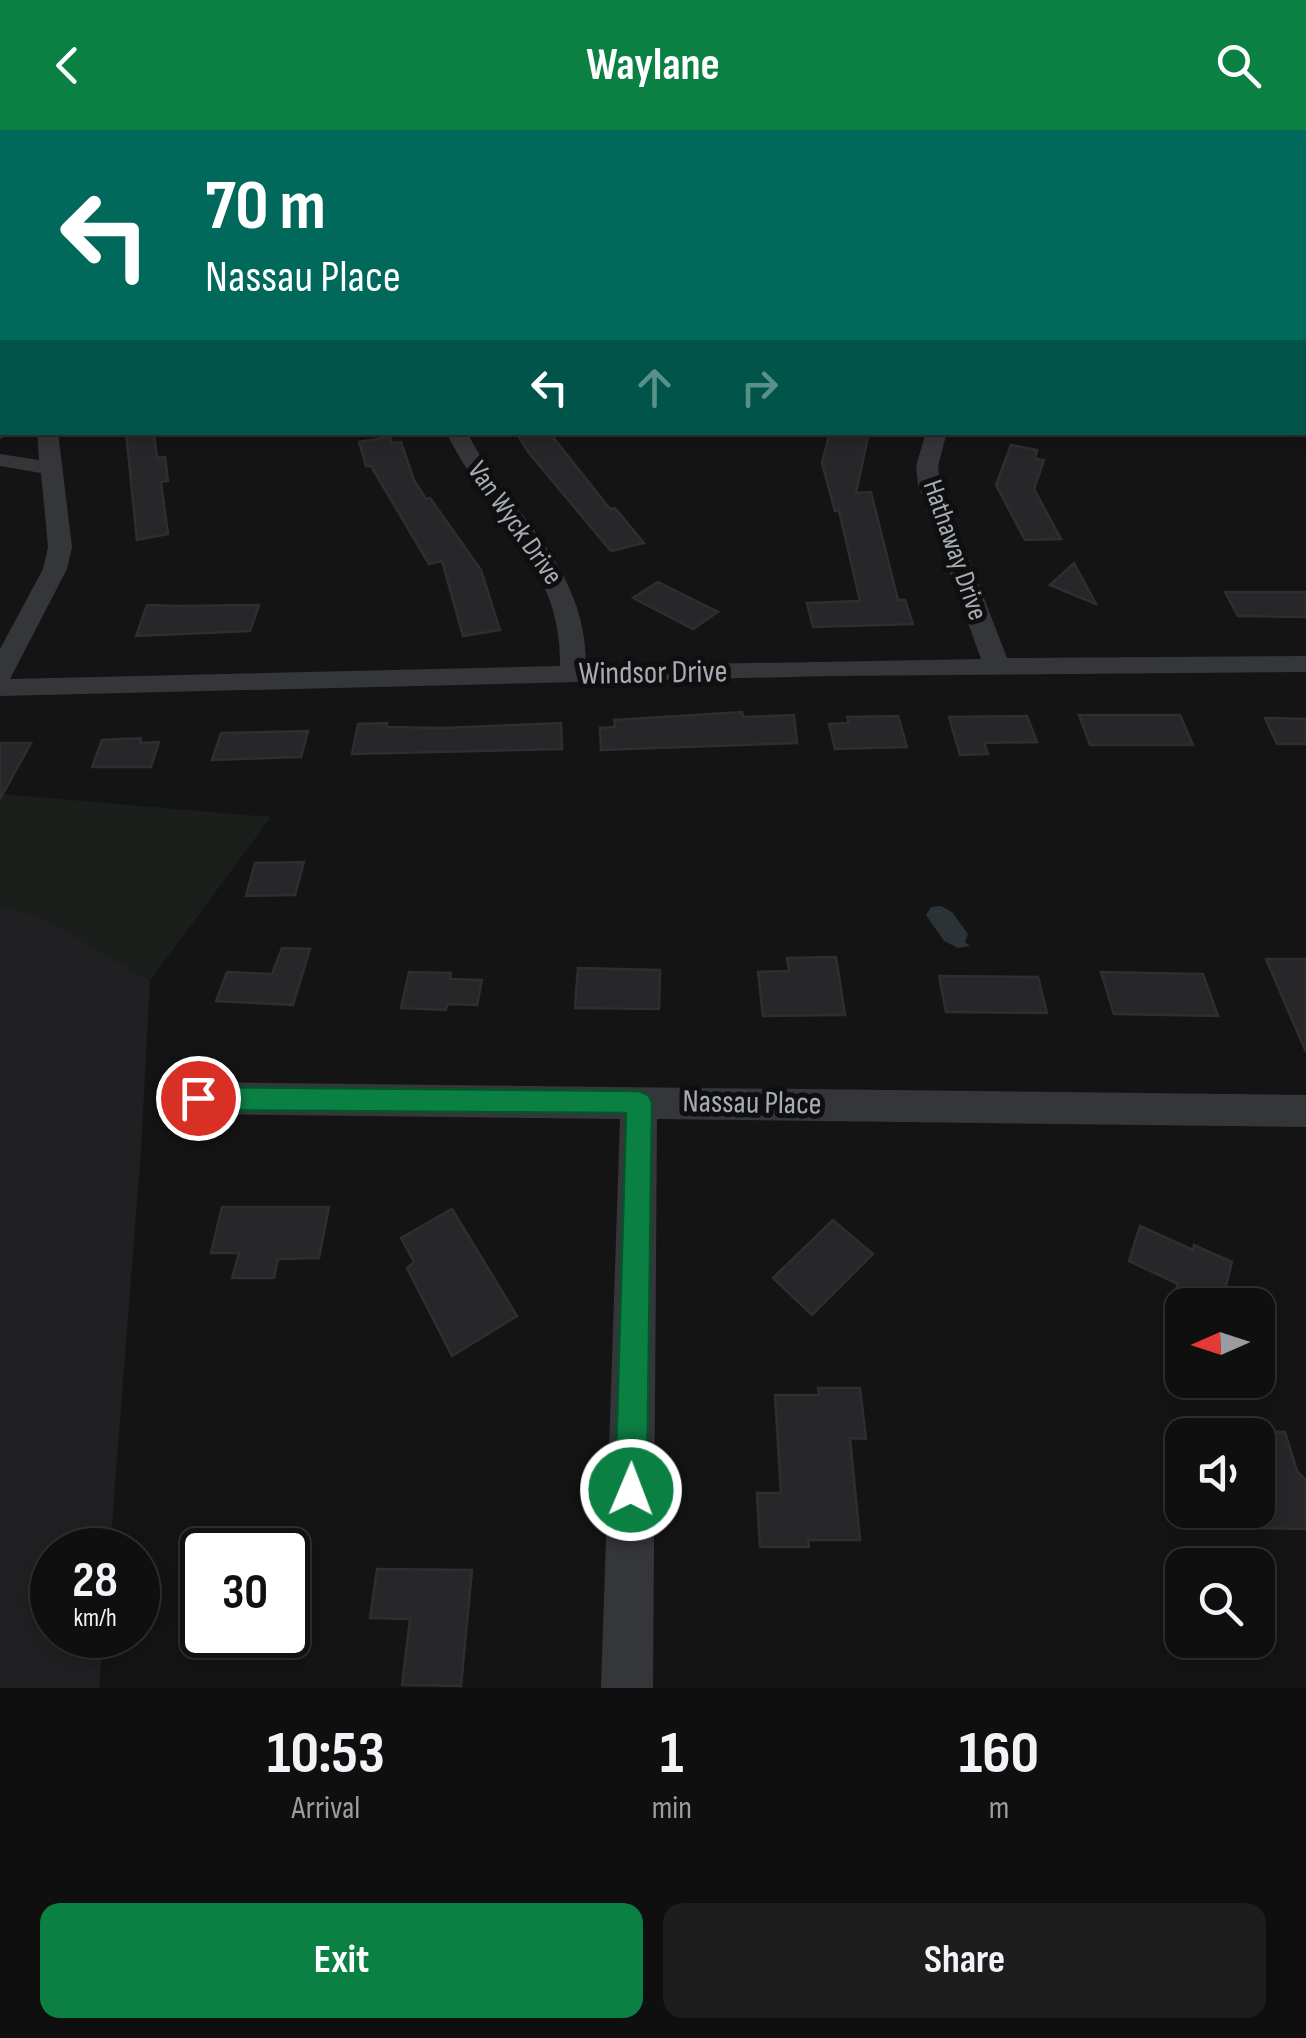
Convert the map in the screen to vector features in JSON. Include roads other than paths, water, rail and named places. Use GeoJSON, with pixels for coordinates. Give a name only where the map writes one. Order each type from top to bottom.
{"type":"FeatureCollection","features":[{"type":"Feature","properties":{"kind":"street"},"geometry":{"type":"LineString","coordinates":[[0,674],[55,569],[61,531],[47,435]]}},
{"type":"Feature","properties":{"kind":"street","name":"Van Wyck Drive"},"geometry":{"type":"LineString","coordinates":[[458,435],[472,464],[559,579],[575,631],[574,674]]}},
{"type":"Feature","properties":{"kind":"street","name":"Hathaway Drive"},"geometry":{"type":"LineString","coordinates":[[936,435],[926,466],[928,484],[996,667]]}},
{"type":"Feature","properties":{"kind":"street"},"geometry":{"type":"LineString","coordinates":[[0,460],[53,469]]}},
{"type":"Feature","properties":{"kind":"street","name":"Windsor Drive"},"geometry":{"type":"LineString","coordinates":[[0,688],[574,674],[1306,664]]}},
{"type":"Feature","properties":{"kind":"street","name":"Nassau Place"},"geometry":{"type":"LineString","coordinates":[[198,1098],[1306,1112]]}},
{"type":"Feature","properties":{"kind":"street"},"geometry":{"type":"LineString","coordinates":[[627,1688],[639,1102]]}}]}
